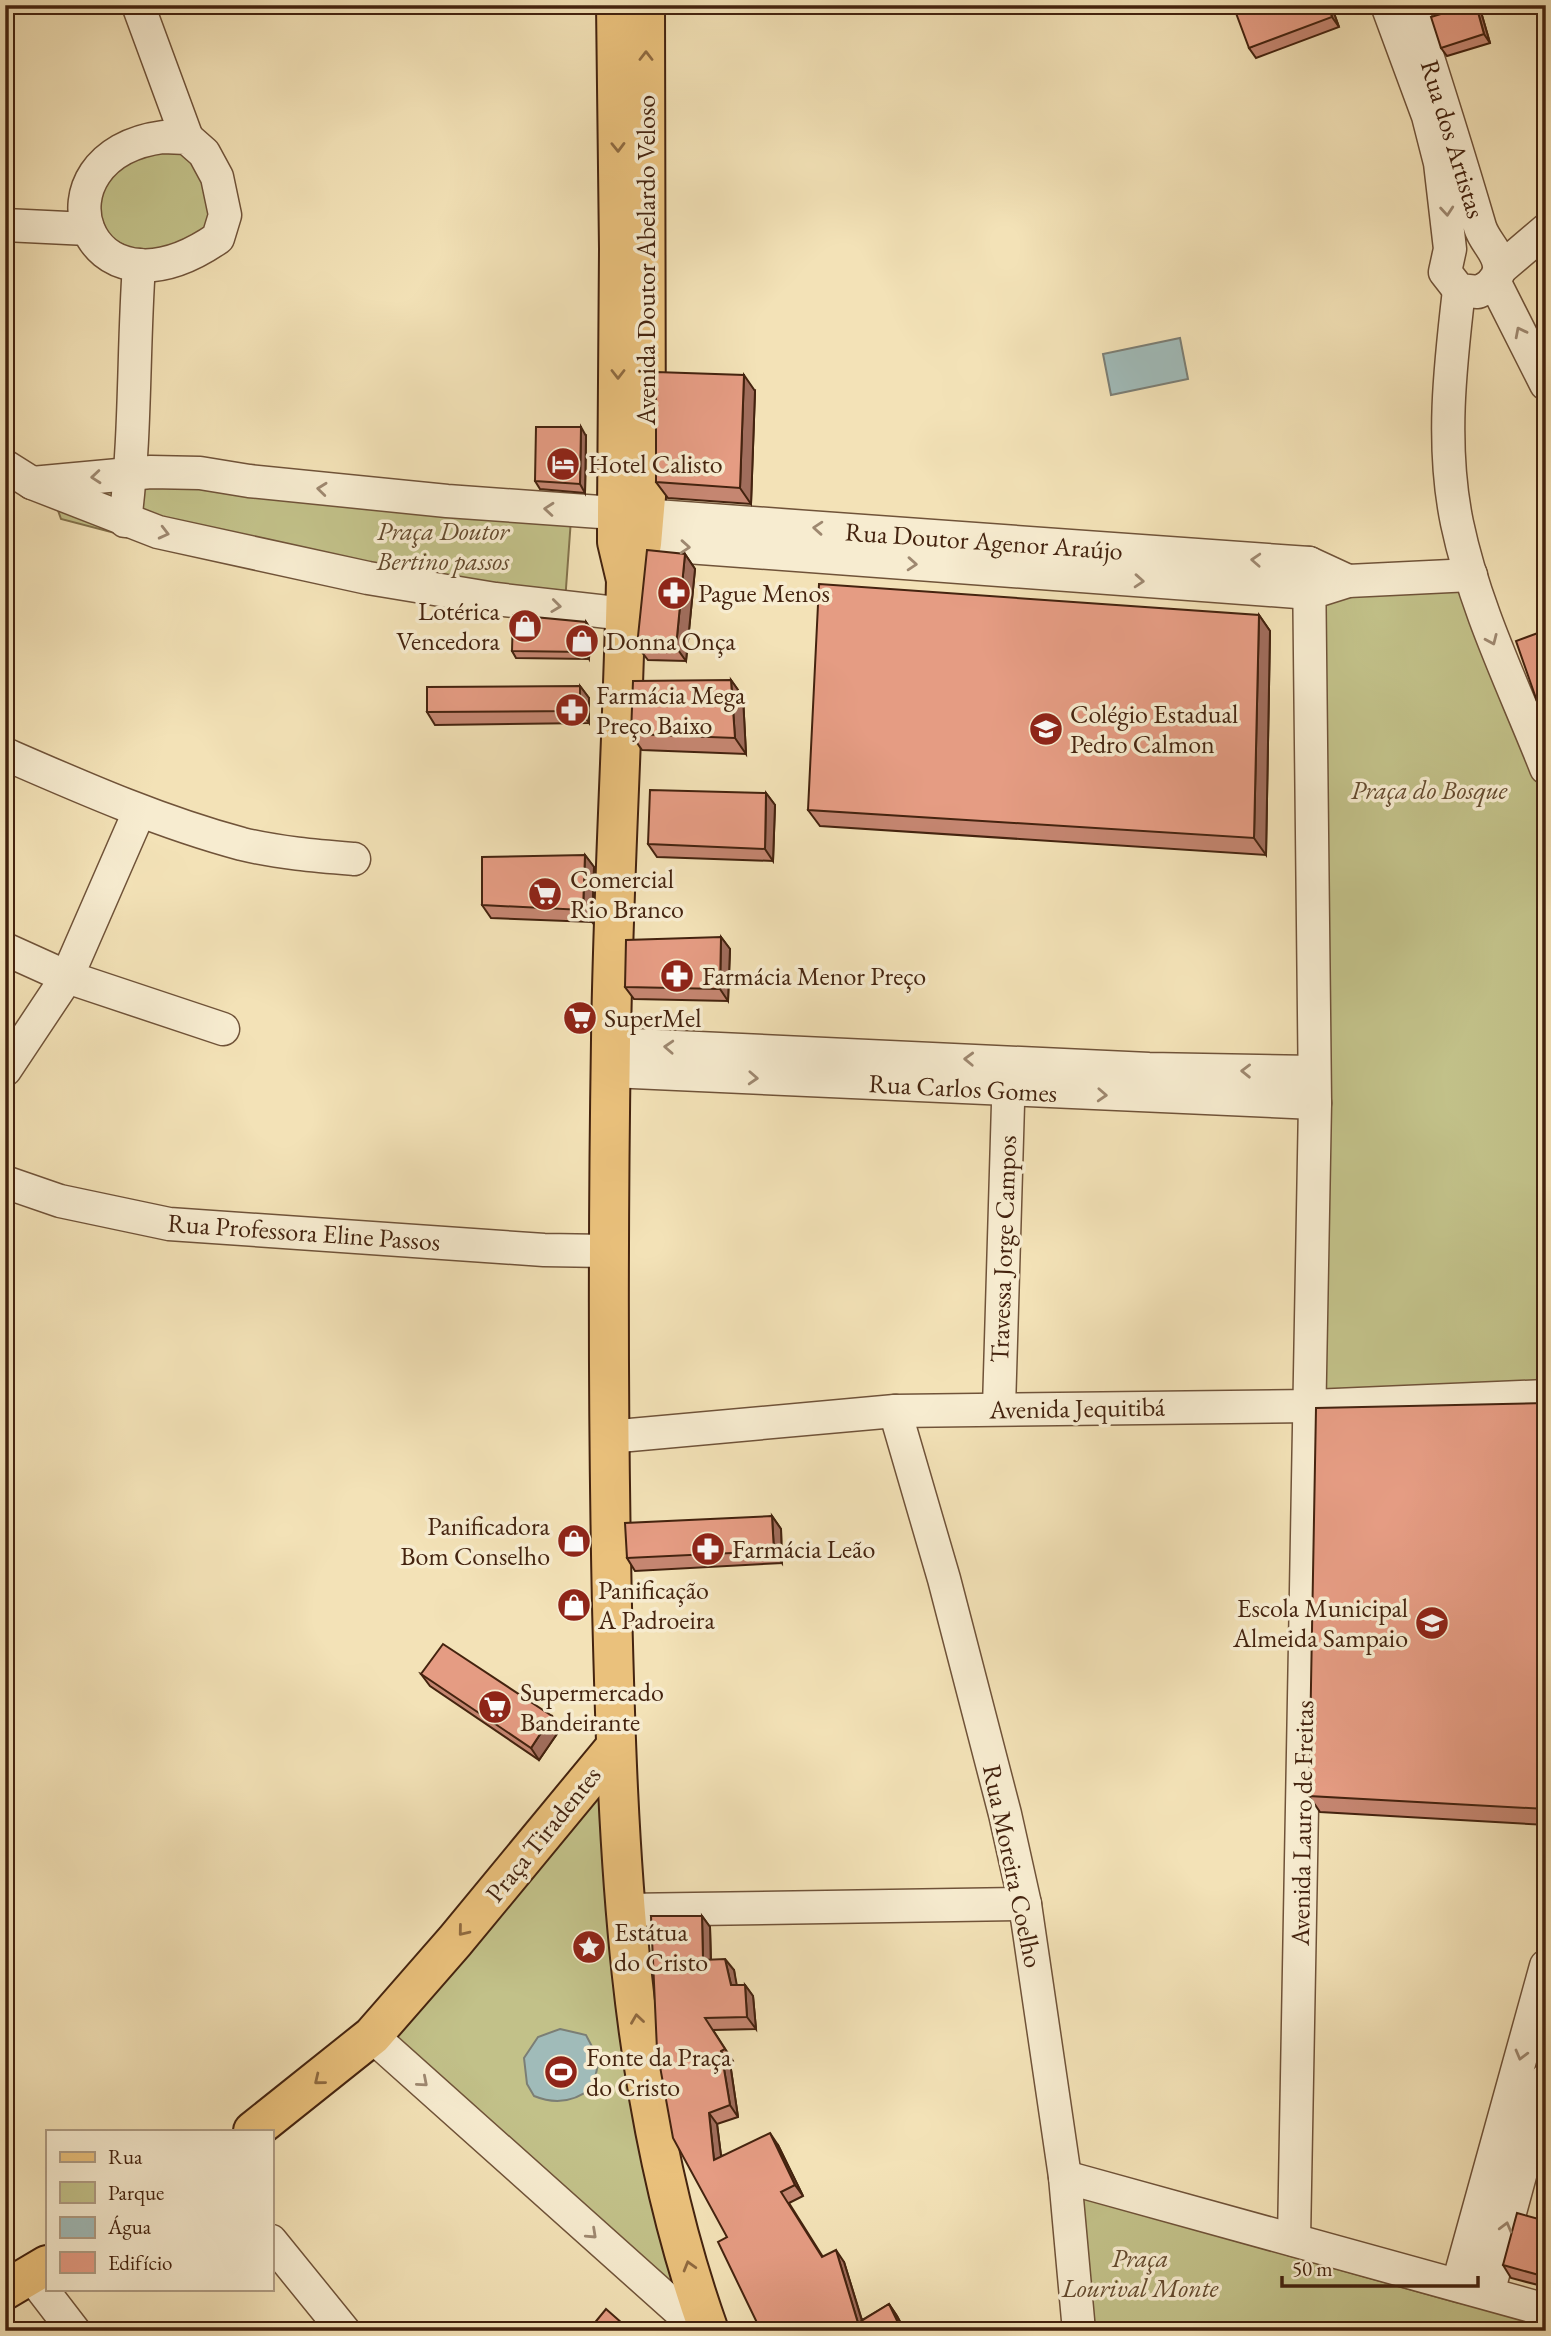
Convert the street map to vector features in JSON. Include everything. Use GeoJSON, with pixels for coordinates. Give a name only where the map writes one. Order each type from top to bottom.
{"type":"FeatureCollection","features":[{"type":"Feature","properties":{"kind":"main road","name":"Avenida Doutor Abelardo Veloso"},"geometry":{"type":"LineString","coordinates":[[616,5],[632,249]]}},
{"type":"Feature","properties":{"kind":"main road","name":"Avenida Doutor Abelardo Veloso"},"geometry":{"type":"LineString","coordinates":[[630,529],[632,249],[645,5]]}},
{"type":"Feature","properties":{"kind":"main road"},"geometry":{"type":"LineString","coordinates":[[616,1746],[608,1437],[607,1251],[625,597],[630,529]]}},
{"type":"Feature","properties":{"kind":"main road","name":"Praça Tiradentes"},"geometry":{"type":"LineString","coordinates":[[616,1746],[625,1910],[636,2013],[653,2117],[684,2249],[709,2331]]}},
{"type":"Feature","properties":{"kind":"main road","name":"Praça Tiradentes"},"geometry":{"type":"LineString","coordinates":[[254,2130],[372,2036],[455,1941],[616,1746]]}},
{"type":"Feature","properties":{"kind":"street"},"geometry":{"type":"LineString","coordinates":[[138,5],[187,138],[204,153],[217,177],[225,215],[218,238],[182,260],[139,265],[116,262],[99,248],[88,229],[84,207],[88,183],[99,166],[146,139],[187,138]]}},
{"type":"Feature","properties":{"kind":"street"},"geometry":{"type":"LineString","coordinates":[[1387,5],[1428,116],[1445,195],[1450,249],[1445,272],[1459,290],[1448,382],[1449,473],[1457,523],[1486,627],[1546,768]]}},
{"type":"Feature","properties":{"kind":"street","name":"Rua dos Artistas"},"geometry":{"type":"LineString","coordinates":[[1411,5],[1450,124],[1484,242],[1498,259],[1496,275],[1546,384]]}},
{"type":"Feature","properties":{"kind":"street"},"geometry":{"type":"LineString","coordinates":[[5,225],[88,229]]}},
{"type":"Feature","properties":{"kind":"street"},"geometry":{"type":"LineString","coordinates":[[1459,290],[1478,292],[1546,230]]}},
{"type":"Feature","properties":{"kind":"street"},"geometry":{"type":"LineString","coordinates":[[1450,249],[1465,239],[1484,242]]}},
{"type":"Feature","properties":{"kind":"street"},"geometry":{"type":"LineString","coordinates":[[125,521],[131,474],[134,339],[139,265]]}},
{"type":"Feature","properties":{"kind":"street"},"geometry":{"type":"LineString","coordinates":[[5,466],[32,483],[158,532],[368,578],[495,599],[625,597]]}},
{"type":"Feature","properties":{"kind":"street","name":"Rua Doutor Agenor Araújo"},"geometry":{"type":"LineString","coordinates":[[32,483],[131,474],[200,473],[630,529],[1348,581],[1471,575]]}},
{"type":"Feature","properties":{"kind":"street"},"geometry":{"type":"LineString","coordinates":[[1310,578],[1315,1087],[1312,1406]]}},
{"type":"Feature","properties":{"kind":"street"},"geometry":{"type":"LineString","coordinates":[[5,754],[139,811],[242,844],[299,854],[354,859]]}},
{"type":"Feature","properties":{"kind":"street"},"geometry":{"type":"LineString","coordinates":[[5,1070],[67,977],[139,811]]}},
{"type":"Feature","properties":{"kind":"street"},"geometry":{"type":"LineString","coordinates":[[5,949],[67,977],[223,1030]]}},
{"type":"Feature","properties":{"kind":"street","name":"Rua Carlos Gomes"},"geometry":{"type":"LineString","coordinates":[[611,1057],[1147,1083],[1315,1087]]}},
{"type":"Feature","properties":{"kind":"street","name":"Travessa Jorge Campos"},"geometry":{"type":"LineString","coordinates":[[999,1408],[1009,1076]]}},
{"type":"Feature","properties":{"kind":"street","name":"Rua Professora Eline Passos"},"geometry":{"type":"LineString","coordinates":[[5,1182],[97,1211],[169,1224],[544,1250],[607,1251]]}},
{"type":"Feature","properties":{"kind":"street","name":"Avenida Jequitibá"},"geometry":{"type":"LineString","coordinates":[[608,1437],[895,1411],[1312,1406],[1546,1396]]}},
{"type":"Feature","properties":{"kind":"street","name":"Avenida Lauro de Freitas"},"geometry":{"type":"LineString","coordinates":[[1294,2239],[1312,1406]]}},
{"type":"Feature","properties":{"kind":"street","name":"Rua Moreira Coelho"},"geometry":{"type":"LineString","coordinates":[[895,1411],[944,1579],[1005,1814],[1025,1904],[1065,2177],[1079,2331]]}},
{"type":"Feature","properties":{"kind":"street"},"geometry":{"type":"LineString","coordinates":[[625,1910],[1025,1904]]}},
{"type":"Feature","properties":{"kind":"street"},"geometry":{"type":"LineString","coordinates":[[1488,2293],[1533,2090],[1546,1966]]}},
{"type":"Feature","properties":{"kind":"street"},"geometry":{"type":"LineString","coordinates":[[372,2036],[702,2331]]}},
{"type":"Feature","properties":{"kind":"street"},"geometry":{"type":"LineString","coordinates":[[1458,2284],[1533,2090]]}},
{"type":"Feature","properties":{"kind":"street"},"geometry":{"type":"LineString","coordinates":[[1065,2177],[1546,2310]]}},
{"type":"Feature","properties":{"kind":"street"},"geometry":{"type":"LineString","coordinates":[[273,2243],[344,2331]]}},
{"type":"Feature","properties":{"kind":"street"},"geometry":{"type":"LineString","coordinates":[[28,2277],[74,2331]]}},
{"type":"Feature","properties":{"kind":"green space"},"geometry":{"type":"Polygon","coordinates":[[[188,146],[217,177],[219,235],[162,264],[96,231],[99,166],[188,146]]]}},
{"type":"Feature","properties":{"kind":"green space","name":"Praça Doutor Bertino passos"},"geometry":{"type":"Polygon","coordinates":[[[151,472],[571,519],[565,602],[138,539],[61,519],[48,482],[151,472]]]}},
{"type":"Feature","properties":{"kind":"green space","name":"Praça do Bosque"},"geometry":{"type":"Polygon","coordinates":[[[1470,575],[1546,769],[1546,1397],[1312,1406],[1310,593],[1470,575]]]}},
{"type":"Feature","properties":{"kind":"green space"},"geometry":{"type":"Polygon","coordinates":[[[616,1747],[701,2310],[372,2036],[616,1747]]]}},
{"type":"Feature","properties":{"kind":"green space","name":"Praça Lourival Monte"},"geometry":{"type":"Polygon","coordinates":[[[1068,2179],[1226,2238],[1455,2302],[1546,2322],[1546,2331],[1089,2331],[1068,2179]]]}},
{"type":"Feature","properties":{"kind":"water"},"geometry":{"type":"Polygon","coordinates":[[[1180,338],[1188,379],[1111,395],[1103,354],[1180,338]]]}},
{"type":"Feature","properties":{"kind":"water","name":"Fonte da Praça do Cristo"},"geometry":{"type":"Polygon","coordinates":[[[560,2029],[586,2035],[599,2060],[593,2087],[572,2099],[558,2101],[534,2096],[527,2084],[524,2058],[538,2037],[560,2029]]]}},
{"type":"Feature","properties":{"kind":"building"},"geometry":{"type":"Polygon","coordinates":[[[1233,5],[1328,5],[1332,17],[1249,48],[1233,5]]]}},
{"type":"Feature","properties":{"kind":"building"},"geometry":{"type":"Polygon","coordinates":[[[1476,5],[1484,34],[1441,48],[1431,17],[1476,5]]]}},
{"type":"Feature","properties":{"kind":"building"},"geometry":{"type":"Polygon","coordinates":[[[656,372],[744,375],[740,488],[656,482],[656,372]]]}},
{"type":"Feature","properties":{"kind":"building","name":"Hotel Calisto"},"geometry":{"type":"Polygon","coordinates":[[[536,427],[581,427],[580,484],[535,481],[536,427]]]}},
{"type":"Feature","properties":{"kind":"building"},"geometry":{"type":"Polygon","coordinates":[[[647,550],[685,554],[676,647],[637,646],[647,550]]]}},
{"type":"Feature","properties":{"kind":"building","name":"Colégio Estadual Pedro Calmon"},"geometry":{"type":"Polygon","coordinates":[[[819,584],[1259,615],[1254,838],[808,810],[819,584]]]}},
{"type":"Feature","properties":{"kind":"building"},"geometry":{"type":"Polygon","coordinates":[[[513,615],[586,622],[585,652],[512,651],[513,615]]]}},
{"type":"Feature","properties":{"kind":"building"},"geometry":{"type":"Polygon","coordinates":[[[1546,630],[1546,727],[1516,641],[1546,630]]]}},
{"type":"Feature","properties":{"kind":"building"},"geometry":{"type":"Polygon","coordinates":[[[731,680],[735,738],[631,734],[633,681],[731,680]]]}},
{"type":"Feature","properties":{"kind":"building"},"geometry":{"type":"Polygon","coordinates":[[[580,686],[580,711],[427,712],[427,687],[580,686]]]}},
{"type":"Feature","properties":{"kind":"building"},"geometry":{"type":"Polygon","coordinates":[[[650,790],[766,793],[765,849],[648,844],[650,790]]]}},
{"type":"Feature","properties":{"kind":"building","name":"Comercial Rio Branco"},"geometry":{"type":"Polygon","coordinates":[[[585,855],[583,910],[482,905],[482,857],[585,855]]]}},
{"type":"Feature","properties":{"kind":"building","name":"Farmácia Menor Preço"},"geometry":{"type":"Polygon","coordinates":[[[721,937],[720,989],[625,987],[626,940],[721,937]]]}},
{"type":"Feature","properties":{"kind":"building","name":"Escola Municipal Almeida Sampaio"},"geometry":{"type":"Polygon","coordinates":[[[1546,1403],[1546,1809],[1309,1796],[1316,1408],[1546,1403]]]}},
{"type":"Feature","properties":{"kind":"building","name":"Farmácia Leão"},"geometry":{"type":"Polygon","coordinates":[[[772,1516],[774,1551],[627,1558],[625,1523],[772,1516]]]}},
{"type":"Feature","properties":{"kind":"building","name":"Supermercado Bandeirante"},"geometry":{"type":"Polygon","coordinates":[[[443,1644],[552,1716],[531,1748],[421,1674],[443,1644]]]}},
{"type":"Feature","properties":{"kind":"building"},"geometry":{"type":"Polygon","coordinates":[[[651,1916],[702,1916],[703,1960],[725,1959],[731,1985],[745,1985],[747,2017],[705,2018],[725,2049],[721,2051],[730,2105],[709,2113],[714,2160],[770,2133],[795,2185],[781,2192],[822,2257],[836,2250],[858,2323],[889,2304],[902,2331],[761,2331],[718,2242],[727,2237],[673,2138],[657,2050],[651,1916]]]}},
{"type":"Feature","properties":{"kind":"building"},"geometry":{"type":"Polygon","coordinates":[[[1517,2213],[1546,2221],[1546,2277],[1503,2265],[1517,2213]]]}},
{"type":"Feature","properties":{"kind":"building"},"geometry":{"type":"Polygon","coordinates":[[[606,2309],[631,2331],[588,2331],[606,2309]]]}},
{"type":"Feature","properties":{"kind":"place","name":"Hotel Calisto"},"geometry":{"type":"Point","coordinates":[563,464]}},
{"type":"Feature","properties":{"kind":"place","name":"Pague Menos"},"geometry":{"type":"Point","coordinates":[674,593]}},
{"type":"Feature","properties":{"kind":"place","name":"Lotérica Vencedora"},"geometry":{"type":"Point","coordinates":[525,626]}},
{"type":"Feature","properties":{"kind":"place","name":"Donna Onça"},"geometry":{"type":"Point","coordinates":[582,641]}},
{"type":"Feature","properties":{"kind":"place","name":"Farmácia Mega Preço Baixo"},"geometry":{"type":"Point","coordinates":[572,710]}},
{"type":"Feature","properties":{"kind":"place","name":"Colégio Estadual Pedro Calmon"},"geometry":{"type":"Point","coordinates":[1046,729]}},
{"type":"Feature","properties":{"kind":"place","name":"Comercial Rio Branco"},"geometry":{"type":"Point","coordinates":[545,894]}},
{"type":"Feature","properties":{"kind":"place","name":"Farmácia Menor Preço"},"geometry":{"type":"Point","coordinates":[677,976]}},
{"type":"Feature","properties":{"kind":"place","name":"SuperMel"},"geometry":{"type":"Point","coordinates":[580,1018]}},
{"type":"Feature","properties":{"kind":"place","name":"Panificadora Bom Conselho"},"geometry":{"type":"Point","coordinates":[574,1541]}},
{"type":"Feature","properties":{"kind":"place","name":"Farmácia Leão"},"geometry":{"type":"Point","coordinates":[708,1549]}},
{"type":"Feature","properties":{"kind":"place","name":"Panificação A Padroeira"},"geometry":{"type":"Point","coordinates":[574,1605]}},
{"type":"Feature","properties":{"kind":"place","name":"Escola Municipal Almeida Sampaio"},"geometry":{"type":"Point","coordinates":[1432,1623]}},
{"type":"Feature","properties":{"kind":"place","name":"Supermercado Bandeirante"},"geometry":{"type":"Point","coordinates":[495,1707]}},
{"type":"Feature","properties":{"kind":"place","name":"Estátua do Cristo"},"geometry":{"type":"Point","coordinates":[589,1947]}},
{"type":"Feature","properties":{"kind":"place","name":"Fonte da Praça do Cristo"},"geometry":{"type":"Point","coordinates":[561,2072]}}]}
